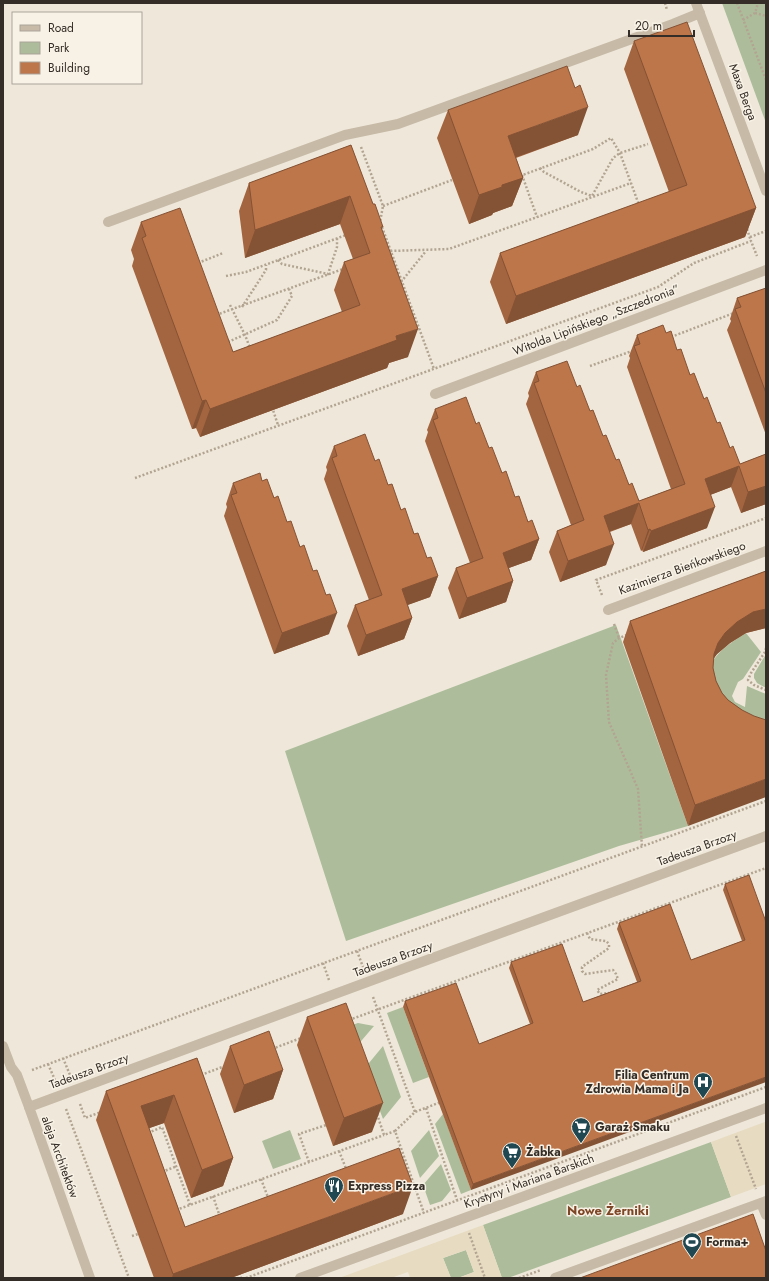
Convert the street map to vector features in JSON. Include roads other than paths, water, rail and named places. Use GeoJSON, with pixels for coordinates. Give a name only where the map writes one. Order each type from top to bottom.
{"type":"FeatureCollection","features":[{"type":"Feature","properties":{"kind":"street","name":"Maxa Berga"},"geometry":{"type":"LineString","coordinates":[[696,3],[766,191]]}},
{"type":"Feature","properties":{"kind":"street"},"geometry":{"type":"LineString","coordinates":[[108,222],[338,137],[398,124],[700,13]]}},
{"type":"Feature","properties":{"kind":"street","name":"Witolda Lipińskiego „Szczedronia”"},"geometry":{"type":"LineString","coordinates":[[435,394],[764,271]]}},
{"type":"Feature","properties":{"kind":"street","name":"Kazimierza Bieńkowskiego"},"geometry":{"type":"LineString","coordinates":[[608,610],[766,551]]}},
{"type":"Feature","properties":{"kind":"street","name":"Tadeusza Brzozy"},"geometry":{"type":"LineString","coordinates":[[29,1107],[766,836]]}},
{"type":"Feature","properties":{"kind":"street","name":"aleja Architektów"},"geometry":{"type":"LineString","coordinates":[[3,1046],[11,1067],[17,1075],[90,1278]]}},
{"type":"Feature","properties":{"kind":"street","name":"Krystyny i Mariana Barskich"},"geometry":{"type":"LineString","coordinates":[[300,1278],[766,1108]]}},
{"type":"Feature","properties":{"kind":"street"},"geometry":{"type":"LineString","coordinates":[[555,1278],[764,1202],[766,1215]]}},
{"type":"Feature","properties":{"kind":"place","name":"Filia Centrum Zdrowia Mama i Ja"},"geometry":{"type":"Point","coordinates":[703,1099]}},
{"type":"Feature","properties":{"kind":"place","name":"Garaż Smaku"},"geometry":{"type":"Point","coordinates":[581,1144]}},
{"type":"Feature","properties":{"kind":"place","name":"Żabka"},"geometry":{"type":"Point","coordinates":[512,1169]}},
{"type":"Feature","properties":{"kind":"place","name":"Express Pizza"},"geometry":{"type":"Point","coordinates":[334,1203]}},
{"type":"Feature","properties":{"kind":"place","name":"Forma+"},"geometry":{"type":"Point","coordinates":[692,1259]}},
{"type":"Feature","properties":{"kind":"district","name":"Nowe Żerniki"},"geometry":{"type":"Point","coordinates":[608,1210]}}]}
